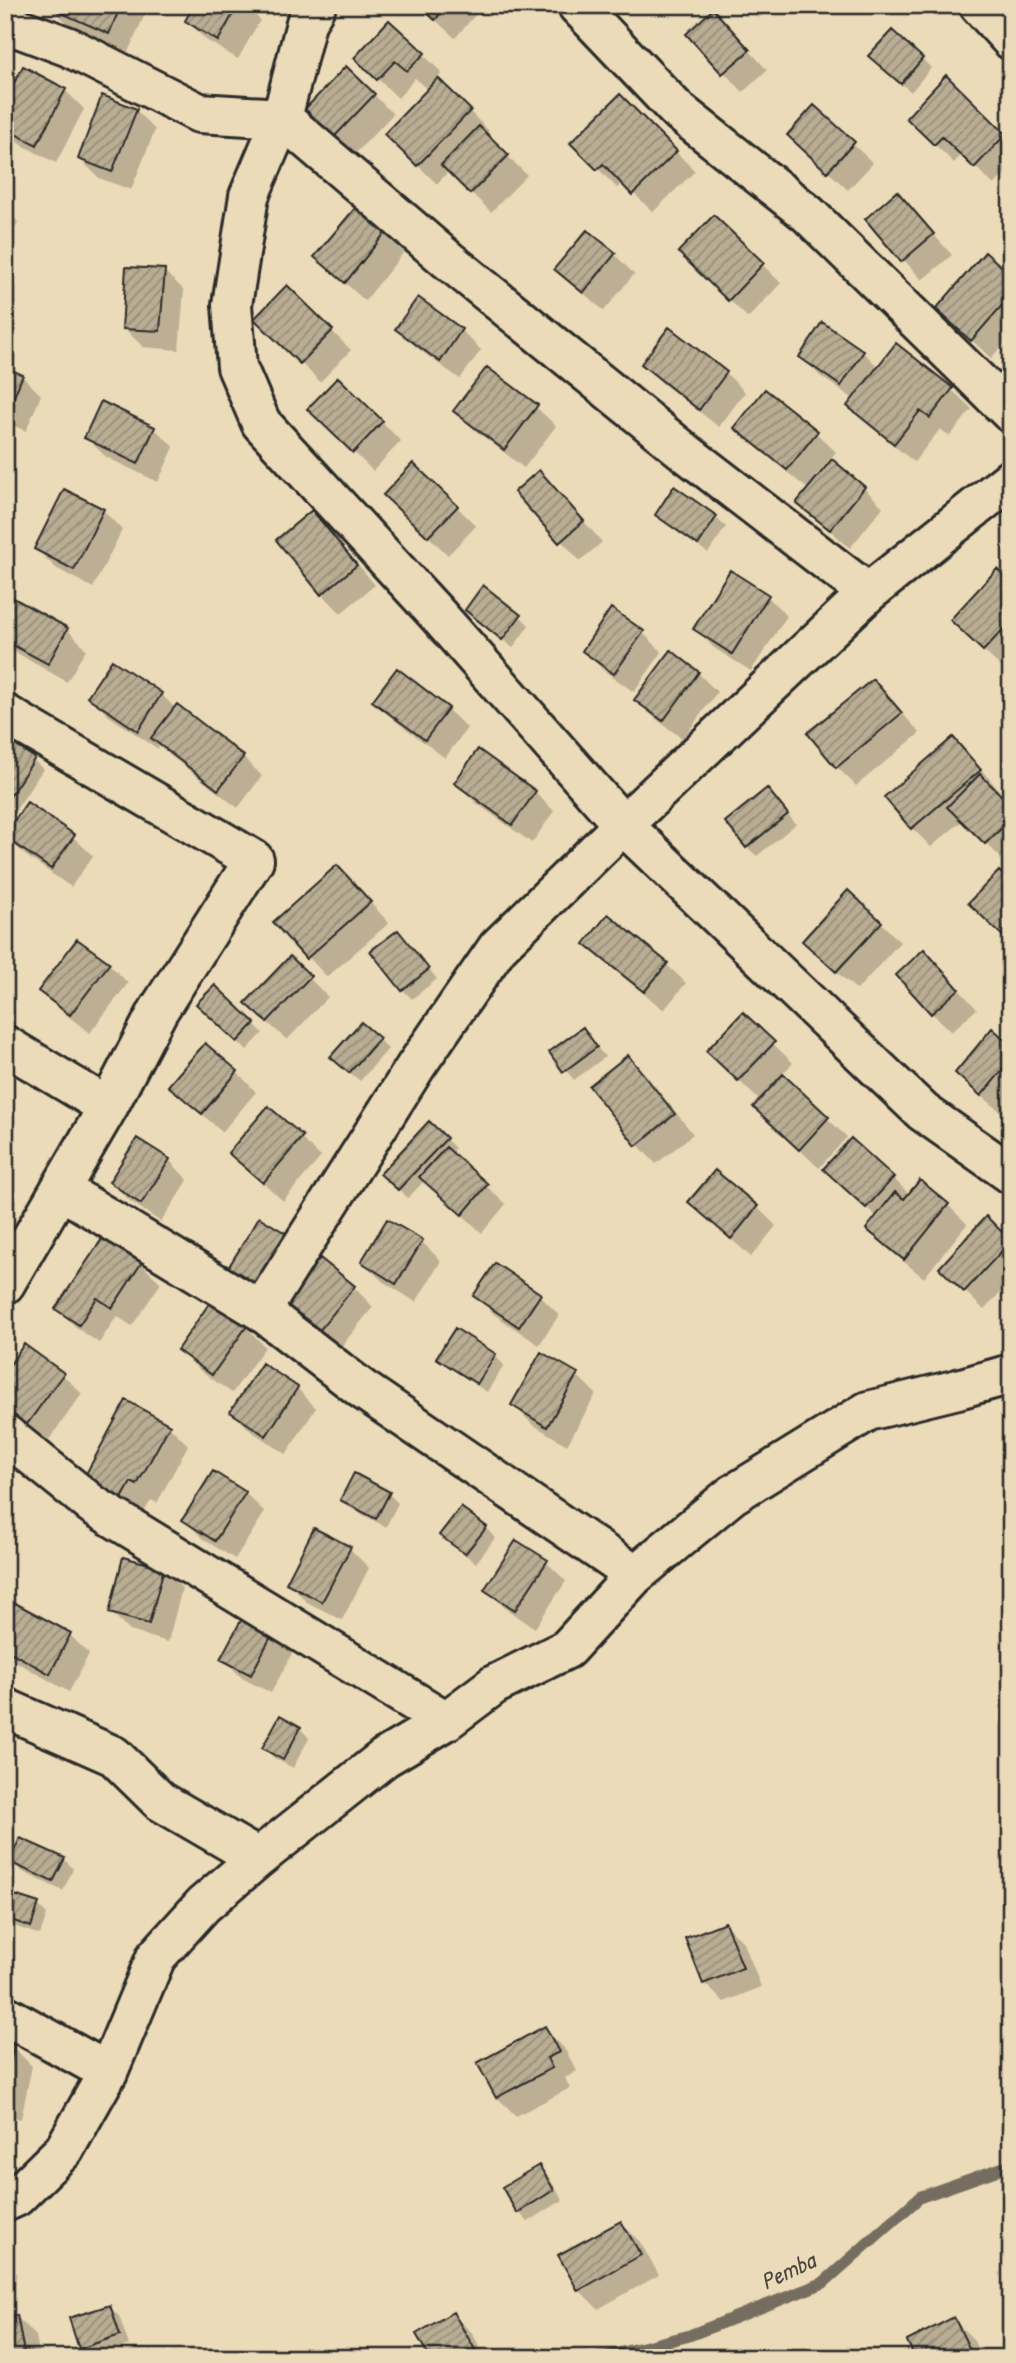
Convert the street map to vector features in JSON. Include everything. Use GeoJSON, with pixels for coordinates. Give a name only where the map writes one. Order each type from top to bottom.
{"type":"FeatureCollection","features":[{"type":"Feature","properties":{"kind":"street"},"geometry":{"type":"LineString","coordinates":[[316,5],[306,23],[282,118],[249,195],[232,305],[237,367],[261,423],[436,613],[623,825],[923,1112],[1011,1174]]}},
{"type":"Feature","properties":{"kind":"street"},"geometry":{"type":"LineString","coordinates":[[578,5],[676,109],[808,214],[1011,412]]}},
{"type":"Feature","properties":{"kind":"street"},"geometry":{"type":"LineString","coordinates":[[979,5],[1011,40]]}},
{"type":"Feature","properties":{"kind":"street"},"geometry":{"type":"LineString","coordinates":[[5,23],[69,47],[199,113],[282,118],[448,260],[674,443],[869,593]]}},
{"type":"Feature","properties":{"kind":"street"},"geometry":{"type":"LineString","coordinates":[[261,1311],[416,1066],[498,947],[869,593],[1011,479]]}},
{"type":"Feature","properties":{"kind":"street"},"geometry":{"type":"LineString","coordinates":[[5,714],[254,860],[158,1011],[108,1107],[5,1284]]}},
{"type":"Feature","properties":{"kind":"street"},"geometry":{"type":"LineString","coordinates":[[5,1045],[108,1107]]}},
{"type":"Feature","properties":{"kind":"street"},"geometry":{"type":"LineString","coordinates":[[60,1189],[261,1311],[362,1389],[635,1575]]}},
{"type":"Feature","properties":{"kind":"street"},"geometry":{"type":"LineString","coordinates":[[5,2203],[16,2197],[64,2150],[108,2072],[156,1957],[203,1905],[258,1858],[384,1758],[446,1721],[494,1685],[566,1648],[635,1575],[732,1495],[868,1412],[1011,1374]]}},
{"type":"Feature","properties":{"kind":"street"},"geometry":{"type":"LineString","coordinates":[[5,1434],[93,1505],[446,1721]]}},
{"type":"Feature","properties":{"kind":"street"},"geometry":{"type":"LineString","coordinates":[[5,1709],[114,1756],[160,1801],[258,1858]]}},
{"type":"Feature","properties":{"kind":"street"},"geometry":{"type":"LineString","coordinates":[[5,2015],[108,2072]]}},
{"type":"Feature","properties":{"kind":"building"},"geometry":{"type":"Polygon","coordinates":[[[51,5],[121,5],[109,34],[50,8],[51,5]]]}},
{"type":"Feature","properties":{"kind":"building"},"geometry":{"type":"Polygon","coordinates":[[[194,5],[238,5],[218,41],[185,21],[194,5]]]}},
{"type":"Feature","properties":{"kind":"building"},"geometry":{"type":"Polygon","coordinates":[[[418,5],[448,5],[435,20],[418,5]]]}},
{"type":"Feature","properties":{"kind":"building"},"geometry":{"type":"Polygon","coordinates":[[[713,9],[750,50],[722,74],[686,34],[713,9]]]}},
{"type":"Feature","properties":{"kind":"building"},"geometry":{"type":"Polygon","coordinates":[[[389,20],[425,53],[407,71],[395,61],[377,80],[354,58],[389,20]]]}},
{"type":"Feature","properties":{"kind":"building"},"geometry":{"type":"Polygon","coordinates":[[[892,30],[923,58],[901,84],[868,56],[892,30]]]}},
{"type":"Feature","properties":{"kind":"building"},"geometry":{"type":"Polygon","coordinates":[[[23,66],[66,89],[37,145],[5,129],[5,100],[23,66]]]}},
{"type":"Feature","properties":{"kind":"building"},"geometry":{"type":"Polygon","coordinates":[[[346,66],[375,94],[334,137],[305,109],[346,66]]]}},
{"type":"Feature","properties":{"kind":"building"},"geometry":{"type":"Polygon","coordinates":[[[946,75],[1006,134],[974,168],[942,137],[934,145],[906,118],[946,75]]]}},
{"type":"Feature","properties":{"kind":"building"},"geometry":{"type":"Polygon","coordinates":[[[438,78],[471,110],[417,166],[384,134],[438,78]]]}},
{"type":"Feature","properties":{"kind":"building"},"geometry":{"type":"Polygon","coordinates":[[[620,94],[677,151],[632,195],[603,164],[597,170],[570,143],[620,94]]]}},
{"type":"Feature","properties":{"kind":"building"},"geometry":{"type":"Polygon","coordinates":[[[102,95],[137,109],[112,172],[78,159],[102,95]]]}},
{"type":"Feature","properties":{"kind":"building"},"geometry":{"type":"Polygon","coordinates":[[[814,105],[855,142],[827,172],[787,135],[814,105]]]}},
{"type":"Feature","properties":{"kind":"building"},"geometry":{"type":"Polygon","coordinates":[[[479,126],[509,155],[470,194],[441,165],[479,126]]]}},
{"type":"Feature","properties":{"kind":"building"},"geometry":{"type":"Polygon","coordinates":[[[897,191],[934,234],[901,262],[865,219],[897,191]]]}},
{"type":"Feature","properties":{"kind":"building"},"geometry":{"type":"Polygon","coordinates":[[[356,207],[386,232],[345,283],[314,257],[356,207]]]}},
{"type":"Feature","properties":{"kind":"building"},"geometry":{"type":"Polygon","coordinates":[[[714,215],[764,263],[728,301],[678,252],[714,215]]]}},
{"type":"Feature","properties":{"kind":"building"},"geometry":{"type":"Polygon","coordinates":[[[587,230],[616,253],[583,293],[554,269],[587,230]]]}},
{"type":"Feature","properties":{"kind":"building"},"geometry":{"type":"Polygon","coordinates":[[[985,252],[1011,275],[1011,295],[971,341],[936,309],[985,252]]]}},
{"type":"Feature","properties":{"kind":"building"},"geometry":{"type":"Polygon","coordinates":[[[126,267],[165,269],[160,331],[122,329],[126,267]]]}},
{"type":"Feature","properties":{"kind":"building"},"geometry":{"type":"Polygon","coordinates":[[[287,285],[333,330],[300,364],[254,319],[287,285]]]}},
{"type":"Feature","properties":{"kind":"building"},"geometry":{"type":"Polygon","coordinates":[[[418,297],[462,329],[440,362],[395,329],[418,297]]]}},
{"type":"Feature","properties":{"kind":"building"},"geometry":{"type":"Polygon","coordinates":[[[822,322],[864,351],[841,386],[799,357],[822,322]]]}},
{"type":"Feature","properties":{"kind":"building"},"geometry":{"type":"Polygon","coordinates":[[[669,327],[727,372],[699,410],[641,364],[669,327]]]}},
{"type":"Feature","properties":{"kind":"building"},"geometry":{"type":"Polygon","coordinates":[[[896,343],[953,388],[930,418],[920,411],[894,444],[847,406],[896,343]]]}},
{"type":"Feature","properties":{"kind":"building"},"geometry":{"type":"Polygon","coordinates":[[[5,367],[23,375],[7,413],[5,412],[5,367]]]}},
{"type":"Feature","properties":{"kind":"building"},"geometry":{"type":"Polygon","coordinates":[[[487,367],[538,405],[504,450],[453,411],[487,367]]]}},
{"type":"Feature","properties":{"kind":"building"},"geometry":{"type":"Polygon","coordinates":[[[338,377],[383,421],[353,453],[307,409],[338,377]]]}},
{"type":"Feature","properties":{"kind":"building"},"geometry":{"type":"Polygon","coordinates":[[[765,389],[818,431],[787,470],[734,428],[765,389]]]}},
{"type":"Feature","properties":{"kind":"building"},"geometry":{"type":"Polygon","coordinates":[[[101,401],[155,427],[138,464],[84,438],[101,401]]]}},
{"type":"Feature","properties":{"kind":"building"},"geometry":{"type":"Polygon","coordinates":[[[832,459],[865,487],[830,530],[796,503],[832,459]]]}},
{"type":"Feature","properties":{"kind":"building"},"geometry":{"type":"Polygon","coordinates":[[[413,463],[458,506],[428,537],[383,495],[413,463]]]}},
{"type":"Feature","properties":{"kind":"building"},"geometry":{"type":"Polygon","coordinates":[[[539,470],[584,521],[559,543],[514,492],[539,470]]]}},
{"type":"Feature","properties":{"kind":"building"},"geometry":{"type":"Polygon","coordinates":[[[674,486],[717,516],[698,545],[655,515],[674,486]]]}},
{"type":"Feature","properties":{"kind":"building"},"geometry":{"type":"Polygon","coordinates":[[[64,489],[104,509],[74,570],[34,549],[64,489]]]}},
{"type":"Feature","properties":{"kind":"building"},"geometry":{"type":"Polygon","coordinates":[[[312,510],[357,565],[321,595],[276,540],[312,510]]]}},
{"type":"Feature","properties":{"kind":"building"},"geometry":{"type":"Polygon","coordinates":[[[997,569],[1011,582],[1011,621],[983,651],[950,620],[997,569]]]}},
{"type":"Feature","properties":{"kind":"building"},"geometry":{"type":"Polygon","coordinates":[[[730,570],[769,595],[732,654],[693,629],[730,570]]]}},
{"type":"Feature","properties":{"kind":"building"},"geometry":{"type":"Polygon","coordinates":[[[483,585],[521,615],[502,640],[465,610],[483,585]]]}},
{"type":"Feature","properties":{"kind":"building"},"geometry":{"type":"Polygon","coordinates":[[[8,595],[68,628],[48,664],[5,641],[5,599],[8,595]]]}},
{"type":"Feature","properties":{"kind":"building"},"geometry":{"type":"Polygon","coordinates":[[[611,608],[644,631],[614,674],[582,651],[611,608]]]}},
{"type":"Feature","properties":{"kind":"building"},"geometry":{"type":"Polygon","coordinates":[[[671,650],[699,672],[663,721],[634,700],[671,650]]]}},
{"type":"Feature","properties":{"kind":"building"},"geometry":{"type":"Polygon","coordinates":[[[112,660],[162,693],[138,731],[87,697],[112,660]]]}},
{"type":"Feature","properties":{"kind":"building"},"geometry":{"type":"Polygon","coordinates":[[[397,668],[449,708],[425,740],[372,701],[397,668]]]}},
{"type":"Feature","properties":{"kind":"building"},"geometry":{"type":"Polygon","coordinates":[[[873,679],[902,713],[836,768],[807,733],[873,679]]]}},
{"type":"Feature","properties":{"kind":"building"},"geometry":{"type":"Polygon","coordinates":[[[177,704],[244,756],[218,790],[151,738],[177,704]]]}},
{"type":"Feature","properties":{"kind":"building"},"geometry":{"type":"Polygon","coordinates":[[[953,737],[981,770],[911,829],[884,797],[953,737]]]}},
{"type":"Feature","properties":{"kind":"building"},"geometry":{"type":"Polygon","coordinates":[[[10,742],[35,758],[6,802],[5,749],[10,742]]]}},
{"type":"Feature","properties":{"kind":"building"},"geometry":{"type":"Polygon","coordinates":[[[478,749],[536,791],[512,825],[454,783],[478,749]]]}},
{"type":"Feature","properties":{"kind":"building"},"geometry":{"type":"Polygon","coordinates":[[[980,774],[1011,805],[1011,819],[985,844],[947,807],[980,774]]]}},
{"type":"Feature","properties":{"kind":"building"},"geometry":{"type":"Polygon","coordinates":[[[767,788],[788,814],[746,848],[725,822],[767,788]]]}},
{"type":"Feature","properties":{"kind":"building"},"geometry":{"type":"Polygon","coordinates":[[[27,802],[75,835],[51,869],[5,837],[27,802]]]}},
{"type":"Feature","properties":{"kind":"building"},"geometry":{"type":"Polygon","coordinates":[[[337,865],[371,902],[306,959],[273,922],[337,865]]]}},
{"type":"Feature","properties":{"kind":"building"},"geometry":{"type":"Polygon","coordinates":[[[999,871],[1011,882],[1011,944],[968,903],[999,871]]]}},
{"type":"Feature","properties":{"kind":"building"},"geometry":{"type":"Polygon","coordinates":[[[848,890],[882,922],[836,972],[802,941],[848,890]]]}},
{"type":"Feature","properties":{"kind":"building"},"geometry":{"type":"Polygon","coordinates":[[[608,914],[668,963],[644,992],[584,944],[608,914]]]}},
{"type":"Feature","properties":{"kind":"building"},"geometry":{"type":"Polygon","coordinates":[[[398,930],[429,969],[402,991],[370,951],[398,930]]]}},
{"type":"Feature","properties":{"kind":"building"},"geometry":{"type":"Polygon","coordinates":[[[77,939],[110,963],[70,1015],[38,991],[77,939]]]}},
{"type":"Feature","properties":{"kind":"building"},"geometry":{"type":"Polygon","coordinates":[[[924,949],[959,989],[931,1014],[896,975],[924,949]]]}},
{"type":"Feature","properties":{"kind":"building"},"geometry":{"type":"Polygon","coordinates":[[[290,956],[311,976],[267,1022],[245,1003],[290,956]]]}},
{"type":"Feature","properties":{"kind":"building"},"geometry":{"type":"Polygon","coordinates":[[[215,985],[255,1023],[237,1042],[196,1004],[215,985]]]}},
{"type":"Feature","properties":{"kind":"building"},"geometry":{"type":"Polygon","coordinates":[[[743,1012],[775,1042],[738,1081],[706,1051],[743,1012]]]}},
{"type":"Feature","properties":{"kind":"building"},"geometry":{"type":"Polygon","coordinates":[[[361,1022],[380,1038],[349,1073],[330,1057],[361,1022]]]}},
{"type":"Feature","properties":{"kind":"building"},"geometry":{"type":"Polygon","coordinates":[[[583,1027],[597,1047],[563,1072],[549,1052],[583,1027]]]}},
{"type":"Feature","properties":{"kind":"building"},"geometry":{"type":"Polygon","coordinates":[[[992,1028],[1011,1045],[1011,1060],[981,1096],[955,1073],[992,1028]]]}},
{"type":"Feature","properties":{"kind":"building"},"geometry":{"type":"Polygon","coordinates":[[[205,1043],[238,1071],[202,1114],[168,1086],[205,1043]]]}},
{"type":"Feature","properties":{"kind":"building"},"geometry":{"type":"Polygon","coordinates":[[[628,1055],[675,1114],[636,1146],[589,1086],[628,1055]]]}},
{"type":"Feature","properties":{"kind":"building"},"geometry":{"type":"Polygon","coordinates":[[[783,1074],[829,1117],[799,1150],[753,1107],[783,1074]]]}},
{"type":"Feature","properties":{"kind":"building"},"geometry":{"type":"Polygon","coordinates":[[[268,1106],[303,1136],[263,1183],[228,1153],[268,1106]]]}},
{"type":"Feature","properties":{"kind":"building"},"geometry":{"type":"Polygon","coordinates":[[[429,1121],[447,1138],[398,1190],[380,1174],[429,1121]]]}},
{"type":"Feature","properties":{"kind":"building"},"geometry":{"type":"Polygon","coordinates":[[[137,1138],[170,1159],[141,1204],[109,1182],[137,1138]]]}},
{"type":"Feature","properties":{"kind":"building"},"geometry":{"type":"Polygon","coordinates":[[[851,1138],[894,1177],[866,1208],[823,1169],[851,1138]]]}},
{"type":"Feature","properties":{"kind":"building"},"geometry":{"type":"Polygon","coordinates":[[[446,1147],[488,1184],[462,1215],[419,1177],[446,1147]]]}},
{"type":"Feature","properties":{"kind":"building"},"geometry":{"type":"Polygon","coordinates":[[[715,1170],[758,1206],[731,1239],[688,1202],[715,1170]]]}},
{"type":"Feature","properties":{"kind":"building"},"geometry":{"type":"Polygon","coordinates":[[[920,1180],[949,1204],[904,1260],[866,1229],[895,1192],[904,1199],[920,1180]]]}},
{"type":"Feature","properties":{"kind":"building"},"geometry":{"type":"Polygon","coordinates":[[[986,1216],[1011,1241],[964,1292],[939,1268],[986,1216]]]}},
{"type":"Feature","properties":{"kind":"building"},"geometry":{"type":"Polygon","coordinates":[[[259,1217],[292,1237],[256,1298],[222,1278],[259,1217]]]}},
{"type":"Feature","properties":{"kind":"building"},"geometry":{"type":"Polygon","coordinates":[[[387,1219],[423,1240],[396,1284],[361,1262],[387,1219]]]}},
{"type":"Feature","properties":{"kind":"building"},"geometry":{"type":"Polygon","coordinates":[[[104,1236],[142,1262],[112,1308],[97,1298],[79,1325],[55,1309],[104,1236]]]}},
{"type":"Feature","properties":{"kind":"building"},"geometry":{"type":"Polygon","coordinates":[[[320,1258],[355,1286],[311,1341],[276,1312],[320,1258]]]}},
{"type":"Feature","properties":{"kind":"building"},"geometry":{"type":"Polygon","coordinates":[[[495,1263],[541,1294],[519,1327],[473,1296],[495,1263]]]}},
{"type":"Feature","properties":{"kind":"building"},"geometry":{"type":"Polygon","coordinates":[[[211,1301],[247,1326],[212,1375],[177,1350],[211,1301]]]}},
{"type":"Feature","properties":{"kind":"building"},"geometry":{"type":"Polygon","coordinates":[[[455,1328],[496,1354],[477,1384],[436,1358],[455,1328]]]}},
{"type":"Feature","properties":{"kind":"building"},"geometry":{"type":"Polygon","coordinates":[[[24,1344],[64,1373],[20,1434],[5,1423],[5,1359],[11,1363],[24,1344]]]}},
{"type":"Feature","properties":{"kind":"building"},"geometry":{"type":"Polygon","coordinates":[[[541,1352],[578,1373],[547,1427],[511,1405],[541,1352]]]}},
{"type":"Feature","properties":{"kind":"building"},"geometry":{"type":"Polygon","coordinates":[[[262,1363],[298,1387],[266,1436],[230,1412],[262,1363]]]}},
{"type":"Feature","properties":{"kind":"building"},"geometry":{"type":"Polygon","coordinates":[[[126,1400],[170,1425],[137,1485],[131,1482],[118,1506],[80,1485],[126,1400]]]}},
{"type":"Feature","properties":{"kind":"building"},"geometry":{"type":"Polygon","coordinates":[[[213,1471],[246,1492],[215,1541],[182,1520],[213,1471]]]}},
{"type":"Feature","properties":{"kind":"building"},"geometry":{"type":"Polygon","coordinates":[[[354,1473],[390,1492],[376,1519],[340,1500],[354,1473]]]}},
{"type":"Feature","properties":{"kind":"building"},"geometry":{"type":"Polygon","coordinates":[[[461,1507],[487,1527],[465,1554],[439,1535],[461,1507]]]}},
{"type":"Feature","properties":{"kind":"building"},"geometry":{"type":"Polygon","coordinates":[[[314,1528],[351,1547],[322,1602],[286,1583],[314,1528]]]}},
{"type":"Feature","properties":{"kind":"building"},"geometry":{"type":"Polygon","coordinates":[[[516,1540],[548,1560],[515,1610],[484,1590],[516,1540]]]}},
{"type":"Feature","properties":{"kind":"building"},"geometry":{"type":"Polygon","coordinates":[[[123,1557],[164,1568],[149,1624],[109,1613],[123,1557]]]}},
{"type":"Feature","properties":{"kind":"building"},"geometry":{"type":"Polygon","coordinates":[[[15,1603],[71,1633],[50,1674],[5,1649],[5,1620],[15,1603]]]}},
{"type":"Feature","properties":{"kind":"building"},"geometry":{"type":"Polygon","coordinates":[[[246,1611],[276,1627],[251,1675],[220,1659],[246,1611]]]}},
{"type":"Feature","properties":{"kind":"building"},"geometry":{"type":"Polygon","coordinates":[[[280,1715],[301,1727],[283,1760],[262,1748],[280,1715]]]}},
{"type":"Feature","properties":{"kind":"building"},"geometry":{"type":"Polygon","coordinates":[[[20,1838],[65,1858],[53,1882],[9,1862],[20,1838]]]}},
{"type":"Feature","properties":{"kind":"building"},"geometry":{"type":"Polygon","coordinates":[[[5,1892],[39,1903],[31,1927],[5,1918],[5,1892]]]}},
{"type":"Feature","properties":{"kind":"building"},"geometry":{"type":"Polygon","coordinates":[[[725,1922],[743,1968],[703,1984],[685,1938],[725,1922]]]}},
{"type":"Feature","properties":{"kind":"building"},"geometry":{"type":"Polygon","coordinates":[[[545,2026],[559,2052],[547,2058],[552,2068],[496,2098],[477,2063],[545,2026]]]}},
{"type":"Feature","properties":{"kind":"building"},"geometry":{"type":"Polygon","coordinates":[[[5,2044],[14,2045],[5,2087],[5,2044]]]}},
{"type":"Feature","properties":{"kind":"building"},"geometry":{"type":"Polygon","coordinates":[[[539,2165],[554,2190],[517,2213],[502,2187],[539,2165]]]}},
{"type":"Feature","properties":{"kind":"building"},"geometry":{"type":"Polygon","coordinates":[[[621,2221],[641,2255],[578,2291],[558,2255],[621,2221]]]}},
{"type":"Feature","properties":{"kind":"building"},"geometry":{"type":"Polygon","coordinates":[[[110,2305],[120,2335],[79,2349],[69,2318],[110,2305]]]}},
{"type":"Feature","properties":{"kind":"building"},"geometry":{"type":"Polygon","coordinates":[[[453,2312],[480,2358],[430,2358],[416,2334],[453,2312]]]}},
{"type":"Feature","properties":{"kind":"building"},"geometry":{"type":"Polygon","coordinates":[[[17,2315],[25,2358],[5,2358],[5,2317],[17,2315]]]}},
{"type":"Feature","properties":{"kind":"building"},"geometry":{"type":"Polygon","coordinates":[[[954,2317],[974,2358],[915,2358],[907,2341],[954,2317]]]}},
{"type":"Feature","properties":{"kind":"waterway","name":"Pemba"},"geometry":{"type":"LineString","coordinates":[[600,2358],[688,2336],[823,2283],[920,2197],[1011,2165]]}}]}
